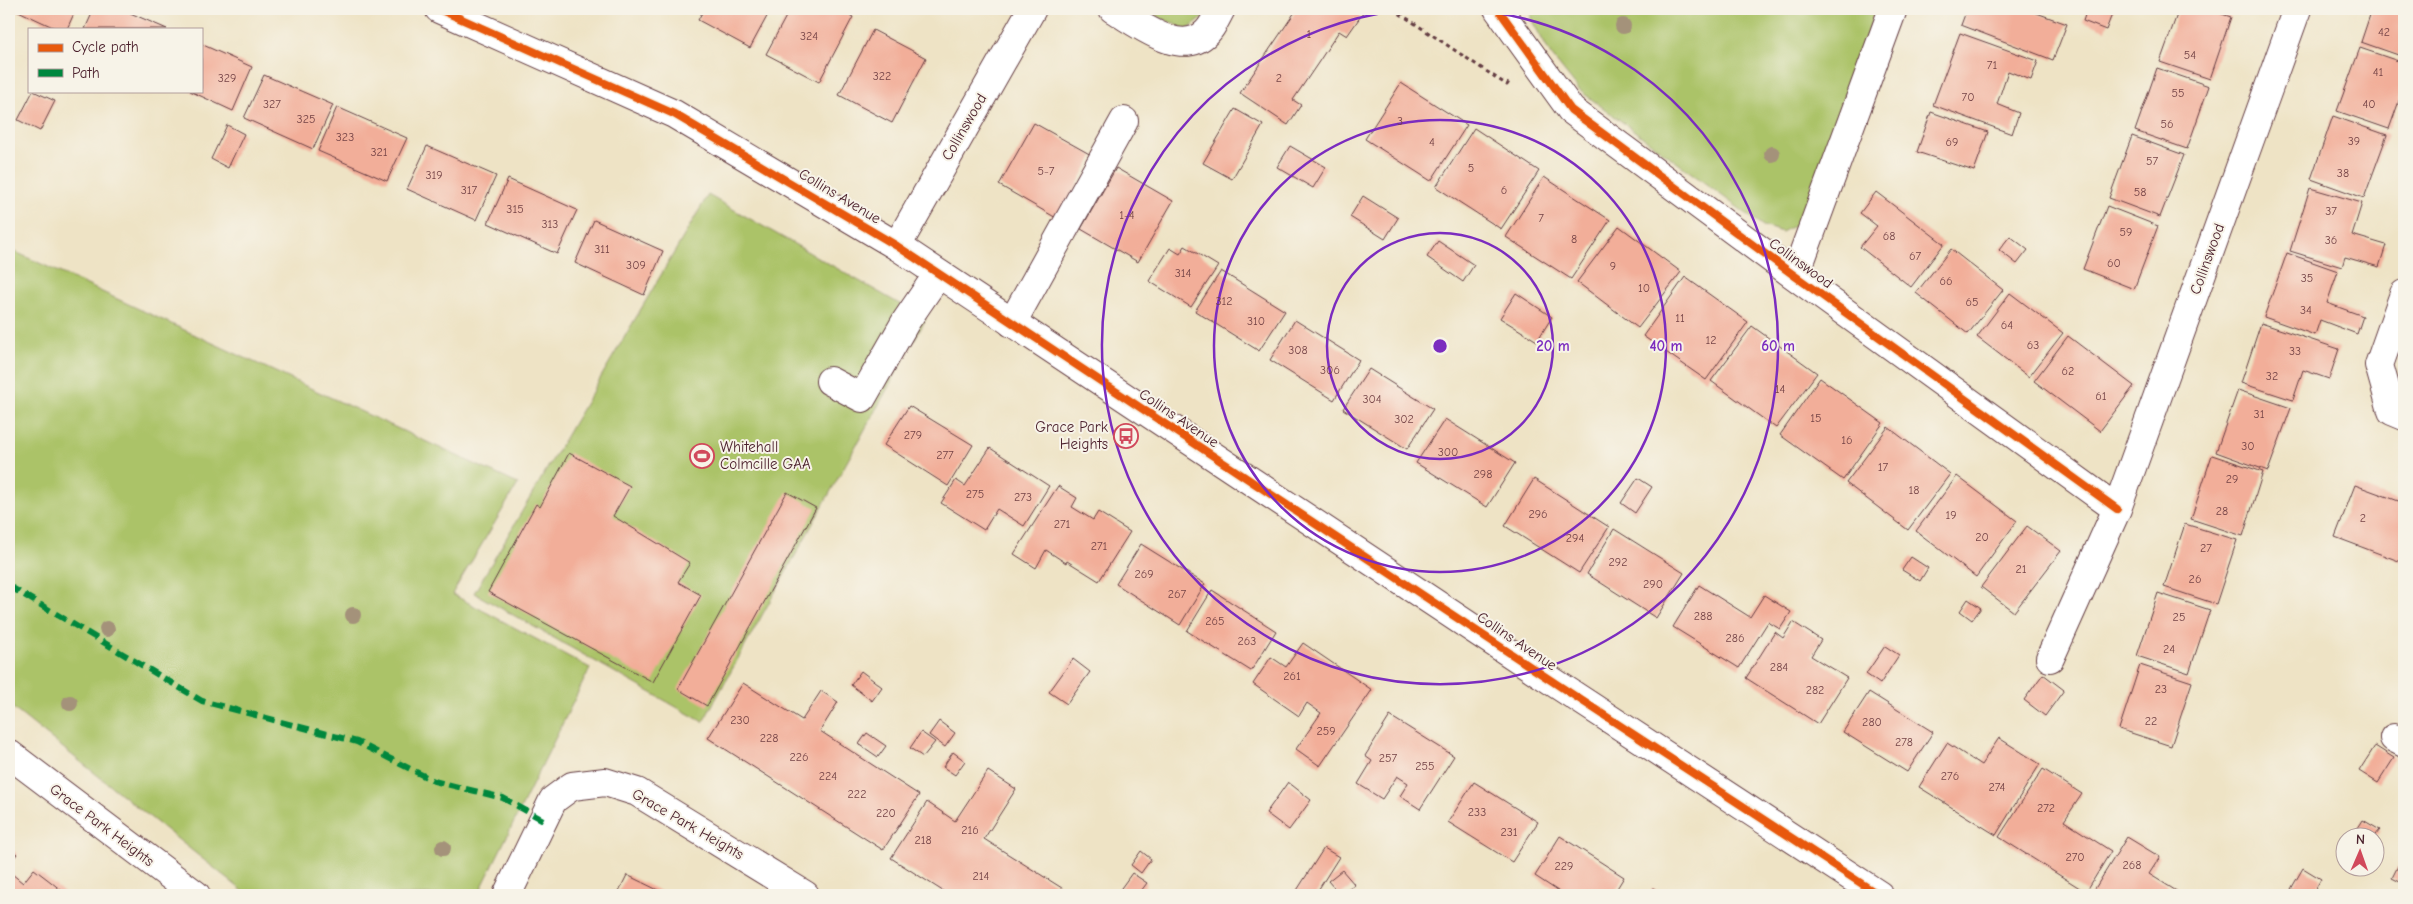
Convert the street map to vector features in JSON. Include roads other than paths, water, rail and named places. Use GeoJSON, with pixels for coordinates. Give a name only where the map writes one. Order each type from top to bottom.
{"type":"FeatureCollection","features":[{"type":"Feature","properties":{"kind":"street","name":"Collinswood"},"geometry":{"type":"LineString","coordinates":[[897,246],[1032,9]]}},
{"type":"Feature","properties":{"kind":"street"},"geometry":{"type":"LineString","coordinates":[[1113,9],[1169,40],[1182,43],[1195,40],[1207,32],[1221,9]]}},
{"type":"Feature","properties":{"kind":"street","name":"Collinswood"},"geometry":{"type":"LineString","coordinates":[[1498,9],[1571,110],[1795,276],[2117,509]]}},
{"type":"Feature","properties":{"kind":"street","name":"Collinswood"},"geometry":{"type":"LineString","coordinates":[[1795,276],[1893,9]]}},
{"type":"Feature","properties":{"kind":"street","name":"Collinswood"},"geometry":{"type":"LineString","coordinates":[[2050,658],[2117,509],[2297,9]]}},
{"type":"Feature","properties":{"kind":"street","name":"Collins Avenue"},"geometry":{"type":"LineString","coordinates":[[449,11],[674,114],[897,246],[1541,674],[1879,895]]}},
{"type":"Feature","properties":{"kind":"street"},"geometry":{"type":"LineString","coordinates":[[1012,323],[1124,121]]}},
{"type":"Feature","properties":{"kind":"street"},"geometry":{"type":"LineString","coordinates":[[830,381],[862,398],[906,321],[938,274]]}},
{"type":"Feature","properties":{"kind":"street"},"geometry":{"type":"LineString","coordinates":[[2398,414],[2379,365],[2404,294]]}},
{"type":"Feature","properties":{"kind":"street","name":"Grace Park Heights"},"geometry":{"type":"LineString","coordinates":[[9,754],[196,895]]}},
{"type":"Feature","properties":{"kind":"street","name":"Grace Park Heights"},"geometry":{"type":"LineString","coordinates":[[507,895],[553,800],[572,786],[604,782],[637,792],[805,895]]}},
{"type":"Feature","properties":{"kind":"place","name":"Grace Park Heights"},"geometry":{"type":"Point","coordinates":[1126,436]}},
{"type":"Feature","properties":{"kind":"place","name":"Whitehall Colmcille GAA"},"geometry":{"type":"Point","coordinates":[702,456]}}]}
